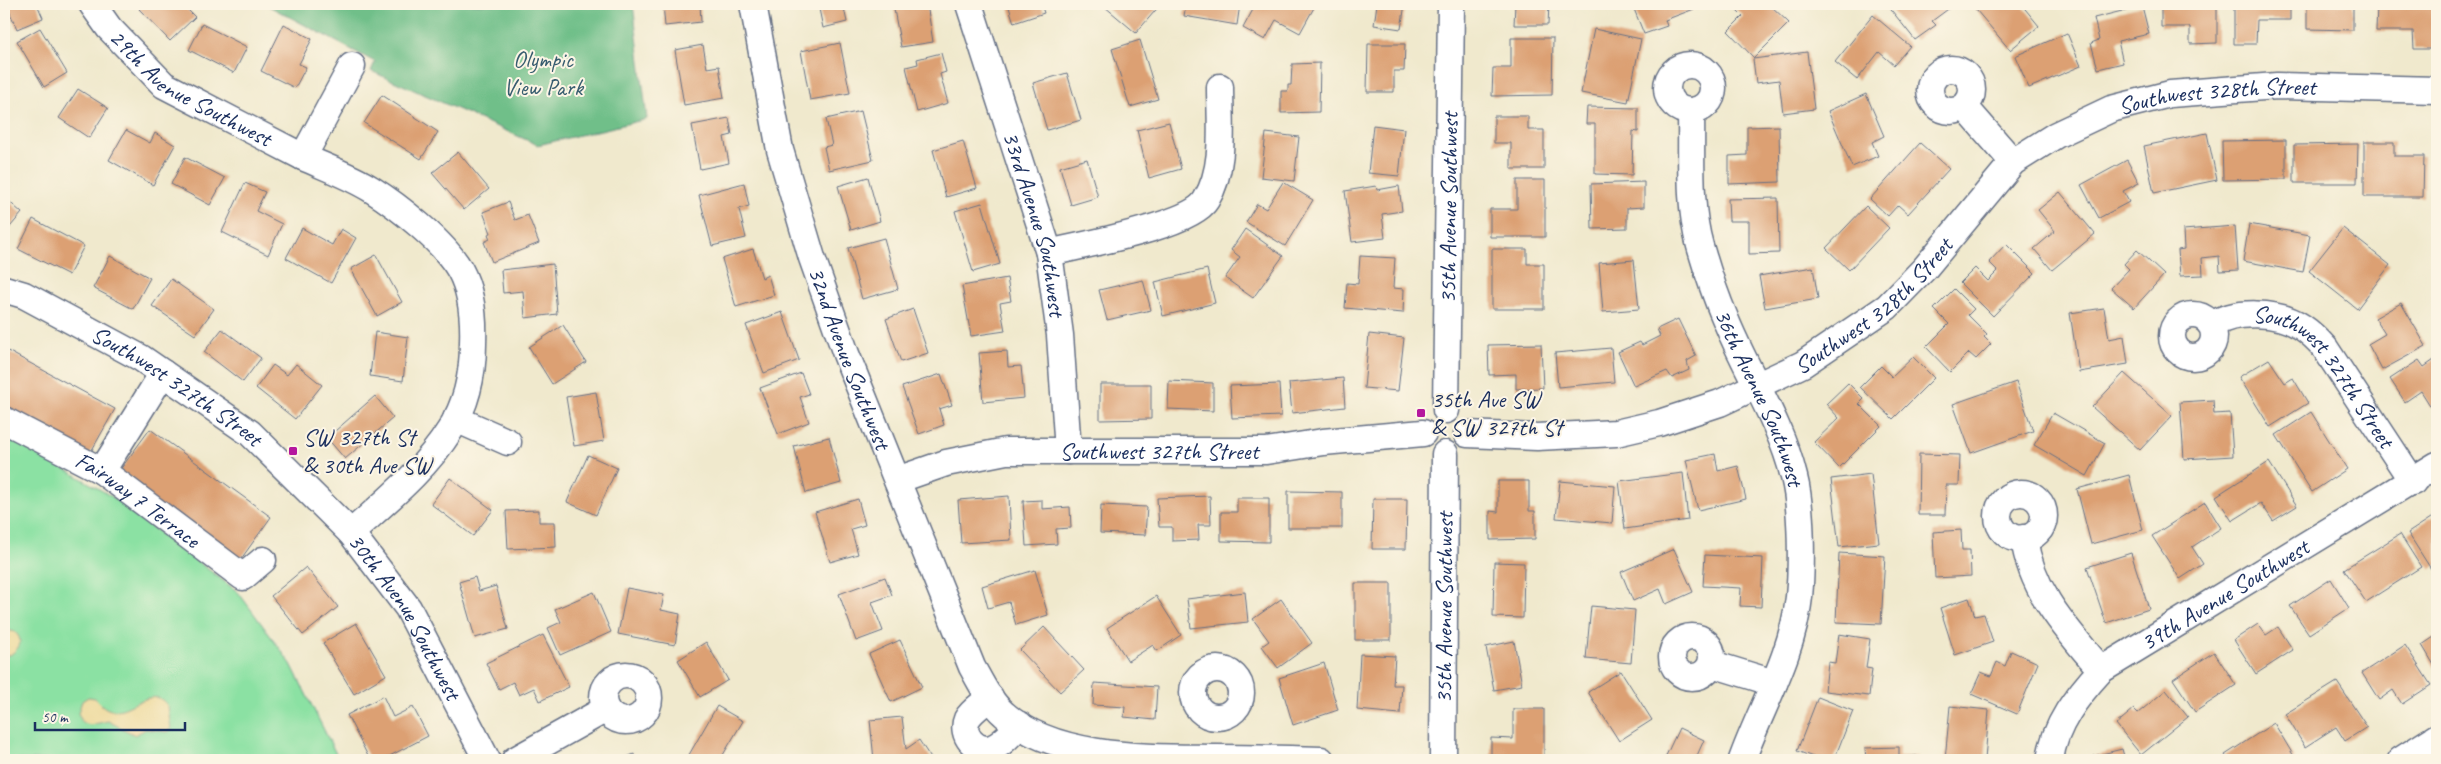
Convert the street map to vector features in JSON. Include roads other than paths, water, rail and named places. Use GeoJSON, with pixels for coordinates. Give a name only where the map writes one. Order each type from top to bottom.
{"type":"FeatureCollection","features":[{"type":"Feature","properties":{"kind":"street","name":"29th Avenue Southwest"},"geometry":{"type":"LineString","coordinates":[[92,4],[109,28],[164,85],[302,157]]}},
{"type":"Feature","properties":{"kind":"street","name":"32nd Avenue Southwest"},"geometry":{"type":"LineString","coordinates":[[753,4],[780,150],[810,249],[846,354],[972,667],[1005,712]]}},
{"type":"Feature","properties":{"kind":"street","name":"33rd Avenue Southwest"},"geometry":{"type":"LineString","coordinates":[[969,4],[1049,253],[1058,316],[1068,452]]}},
{"type":"Feature","properties":{"kind":"street","name":"35th Avenue Southwest"},"geometry":{"type":"LineString","coordinates":[[1446,410],[1451,4]]}},
{"type":"Feature","properties":{"kind":"street"},"geometry":{"type":"LineString","coordinates":[[302,157],[352,66]]}},
{"type":"Feature","properties":{"kind":"street","name":"Southwest 328th Street"},"geometry":{"type":"LineString","coordinates":[[1758,385],[1803,364],[1887,307],[1931,261],[2013,162],[2056,135],[2111,109],[2170,94],[2277,86],[2437,90]]}},
{"type":"Feature","properties":{"kind":"street"},"geometry":{"type":"LineString","coordinates":[[1049,253],[1176,220],[1198,209],[1209,194],[1218,163],[1220,87]]}},
{"type":"Feature","properties":{"kind":"street"},"geometry":{"type":"LineString","coordinates":[[1965,107],[2013,162]]}},
{"type":"Feature","properties":{"kind":"street","name":"36th Avenue Southwest"},"geometry":{"type":"LineString","coordinates":[[1691,111],[1691,181],[1700,245],[1725,318],[1777,428],[1794,477],[1800,522],[1799,598],[1789,640],[1774,683],[1742,760]]}},
{"type":"Feature","properties":{"kind":"street","name":"30th Avenue Southwest"},"geometry":{"type":"LineString","coordinates":[[302,157],[370,189],[442,246],[461,271],[473,311],[473,352],[470,384],[456,419],[434,452],[413,476],[351,533],[408,608],[487,760]]}},
{"type":"Feature","properties":{"kind":"street","name":"Southwest 327th Street"},"geometry":{"type":"LineString","coordinates":[[4,289],[24,295],[141,358],[250,433],[351,533]]}},
{"type":"Feature","properties":{"kind":"street","name":"Southwest 327th Street"},"geometry":{"type":"LineString","coordinates":[[2212,325],[2223,317],[2262,315],[2300,325],[2325,348],[2413,482]]}},
{"type":"Feature","properties":{"kind":"street"},"geometry":{"type":"LineString","coordinates":[[102,472],[163,373]]}},
{"type":"Feature","properties":{"kind":"street"},"geometry":{"type":"LineString","coordinates":[[1467,434],[1537,437],[1616,433],[1659,423],[1720,404],[1758,385]]}},
{"type":"Feature","properties":{"kind":"street"},"geometry":{"type":"LineString","coordinates":[[1446,410],[1453,412],[1464,421],[1467,434],[1462,446],[1445,454],[1432,450],[1428,445],[1424,426],[1433,414],[1446,410]]}},
{"type":"Feature","properties":{"kind":"street"},"geometry":{"type":"LineString","coordinates":[[456,419],[508,442]]}},
{"type":"Feature","properties":{"kind":"street","name":"Fairway 7 Terrace"},"geometry":{"type":"LineString","coordinates":[[4,420],[102,472],[243,576],[263,560]]}},
{"type":"Feature","properties":{"kind":"street","name":"Southwest 327th Street"},"geometry":{"type":"LineString","coordinates":[[897,480],[946,463],[1006,451],[1266,451],[1322,442],[1424,433]]}},
{"type":"Feature","properties":{"kind":"street","name":"35th Avenue Southwest"},"geometry":{"type":"LineString","coordinates":[[1443,760],[1445,454]]}},
{"type":"Feature","properties":{"kind":"street","name":"39th Avenue Southwest"},"geometry":{"type":"LineString","coordinates":[[2050,760],[2063,720],[2080,695],[2102,670],[2413,482],[2437,465]]}},
{"type":"Feature","properties":{"kind":"street"},"geometry":{"type":"LineString","coordinates":[[2024,538],[2031,570],[2047,602],[2102,670]]}},
{"type":"Feature","properties":{"kind":"street"},"geometry":{"type":"LineString","coordinates":[[1712,664],[1774,683]]}},
{"type":"Feature","properties":{"kind":"street"},"geometry":{"type":"LineString","coordinates":[[515,760],[606,709]]}},
{"type":"Feature","properties":{"kind":"street"},"geometry":{"type":"LineString","coordinates":[[1005,712],[994,747],[986,749],[971,742],[967,735],[967,719],[972,712],[1005,712],[1031,732],[1069,745],[1125,757],[1321,760]]}},
{"type":"Feature","properties":{"kind":"street"},"geometry":{"type":"LineString","coordinates":[[1217,718],[1217,758]]}},
{"type":"Feature","properties":{"kind":"street"},"geometry":{"type":"LineString","coordinates":[[2401,760],[2437,737]]}},
{"type":"Feature","properties":{"kind":"place","name":"35th Ave SW & SW 327th St"},"geometry":{"type":"Point","coordinates":[1421,413]}},
{"type":"Feature","properties":{"kind":"place","name":"SW 327th St & 30th Ave SW"},"geometry":{"type":"Point","coordinates":[293,451]}},
{"type":"Feature","properties":{"kind":"park label","name":"Olympic View Park"},"geometry":{"type":"Point","coordinates":[543,73]}}]}
